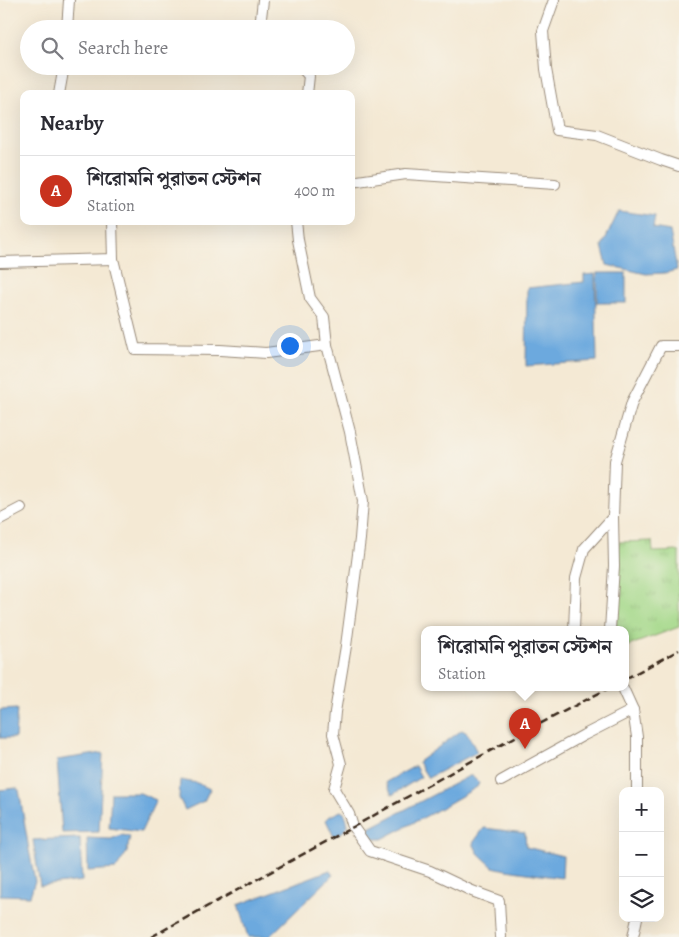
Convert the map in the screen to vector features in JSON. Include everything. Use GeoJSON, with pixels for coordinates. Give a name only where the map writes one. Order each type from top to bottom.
{"type":"FeatureCollection","features":[{"type":"Feature","properties":{"kind":"street"},"geometry":{"type":"LineString","coordinates":[[67,20],[68,0]]}},
{"type":"Feature","properties":{"kind":"street"},"geometry":{"type":"LineString","coordinates":[[261,20],[263,0]]}},
{"type":"Feature","properties":{"kind":"street"},"geometry":{"type":"LineString","coordinates":[[554,0],[543,31],[546,69],[557,130],[597,135],[679,166]]}},
{"type":"Feature","properties":{"kind":"street"},"geometry":{"type":"LineString","coordinates":[[61,90],[63,75]]}},
{"type":"Feature","properties":{"kind":"street"},"geometry":{"type":"LineString","coordinates":[[307,90],[308,75]]}},
{"type":"Feature","properties":{"kind":"street"},"geometry":{"type":"LineString","coordinates":[[355,181],[406,174],[555,184]]}},
{"type":"Feature","properties":{"kind":"street"},"geometry":{"type":"LineString","coordinates":[[112,225],[113,259],[135,350],[220,350],[266,353],[327,345]]}},
{"type":"Feature","properties":{"kind":"street"},"geometry":{"type":"LineString","coordinates":[[296,225],[310,298],[324,317],[327,345],[350,432],[362,501],[359,549],[335,712],[333,734],[341,764],[334,789],[349,814],[353,827],[370,850],[430,871],[472,891],[499,901],[501,937]]}},
{"type":"Feature","properties":{"kind":"street"},"geometry":{"type":"LineString","coordinates":[[0,262],[113,259]]}},
{"type":"Feature","properties":{"kind":"street"},"geometry":{"type":"LineString","coordinates":[[610,626],[614,576],[613,517],[615,461],[632,402],[660,346],[679,346]]}},
{"type":"Feature","properties":{"kind":"street"},"geometry":{"type":"LineString","coordinates":[[0,519],[21,508]]}},
{"type":"Feature","properties":{"kind":"street"},"geometry":{"type":"LineString","coordinates":[[574,626],[576,578],[584,549],[613,517]]}},
{"type":"Feature","properties":{"kind":"street"},"geometry":{"type":"LineString","coordinates":[[624,691],[633,710],[638,737],[638,787]]}},
{"type":"Feature","properties":{"kind":"street"},"geometry":{"type":"LineString","coordinates":[[501,781],[633,710]]}},
{"type":"Feature","properties":{"kind":"street"},"geometry":{"type":"LineString","coordinates":[[633,937],[636,922]]}},
{"type":"Feature","properties":{"kind":"green space"},"geometry":{"type":"Polygon","coordinates":[[[652,541],[653,552],[679,551],[679,627],[629,646],[629,626],[615,626],[618,542],[652,541]]]}},
{"type":"Feature","properties":{"kind":"water"},"geometry":{"type":"Polygon","coordinates":[[[619,211],[655,216],[653,228],[670,231],[677,270],[646,274],[607,265],[602,246],[619,211]]]}},
{"type":"Feature","properties":{"kind":"water"},"geometry":{"type":"Polygon","coordinates":[[[597,273],[626,273],[626,303],[597,303],[597,273]]]}},
{"type":"Feature","properties":{"kind":"water"},"geometry":{"type":"Polygon","coordinates":[[[595,274],[597,361],[526,366],[527,288],[584,282],[584,275],[595,274]]]}},
{"type":"Feature","properties":{"kind":"water"},"geometry":{"type":"Polygon","coordinates":[[[17,709],[15,738],[0,738],[0,710],[17,709]]]}},
{"type":"Feature","properties":{"kind":"water"},"geometry":{"type":"Polygon","coordinates":[[[462,730],[467,733],[477,752],[428,778],[418,762],[462,730]]]}},
{"type":"Feature","properties":{"kind":"water"},"geometry":{"type":"Polygon","coordinates":[[[103,753],[99,832],[62,833],[57,760],[103,753]]]}},
{"type":"Feature","properties":{"kind":"water"},"geometry":{"type":"Polygon","coordinates":[[[415,766],[421,777],[392,795],[386,782],[415,766]]]}},
{"type":"Feature","properties":{"kind":"water"},"geometry":{"type":"Polygon","coordinates":[[[472,776],[479,783],[477,787],[382,839],[369,839],[366,830],[472,776]]]}},
{"type":"Feature","properties":{"kind":"water"},"geometry":{"type":"Polygon","coordinates":[[[180,780],[197,783],[210,789],[204,801],[185,810],[179,798],[180,780]]]}},
{"type":"Feature","properties":{"kind":"water"},"geometry":{"type":"Polygon","coordinates":[[[16,788],[19,790],[35,881],[30,896],[0,895],[0,790],[16,788]]]}},
{"type":"Feature","properties":{"kind":"water"},"geometry":{"type":"Polygon","coordinates":[[[111,793],[140,793],[156,800],[141,832],[109,828],[111,793]]]}},
{"type":"Feature","properties":{"kind":"water"},"geometry":{"type":"Polygon","coordinates":[[[341,811],[346,817],[347,827],[335,836],[326,820],[341,811]]]}},
{"type":"Feature","properties":{"kind":"water"},"geometry":{"type":"Polygon","coordinates":[[[484,828],[525,833],[526,847],[563,856],[562,878],[493,867],[478,853],[473,843],[484,828]]]}},
{"type":"Feature","properties":{"kind":"water"},"geometry":{"type":"Polygon","coordinates":[[[121,835],[130,836],[127,852],[116,869],[88,871],[87,838],[111,839],[121,835]]]}},
{"type":"Feature","properties":{"kind":"water"},"geometry":{"type":"Polygon","coordinates":[[[80,838],[82,881],[40,886],[33,840],[80,838]]]}},
{"type":"Feature","properties":{"kind":"water"},"geometry":{"type":"Polygon","coordinates":[[[330,870],[333,875],[269,937],[248,937],[238,905],[330,870]]]}},
{"type":"Feature","properties":{"kind":"railway"},"geometry":{"type":"LineString","coordinates":[[629,677],[679,650]]}},
{"type":"Feature","properties":{"kind":"railway"},"geometry":{"type":"LineString","coordinates":[[151,937],[526,731],[603,691]]}},
{"type":"Feature","properties":{"kind":"place","name":"শিরোমনি পুরাতন স্টেশন"},"geometry":{"type":"Point","coordinates":[525,749]}}]}
